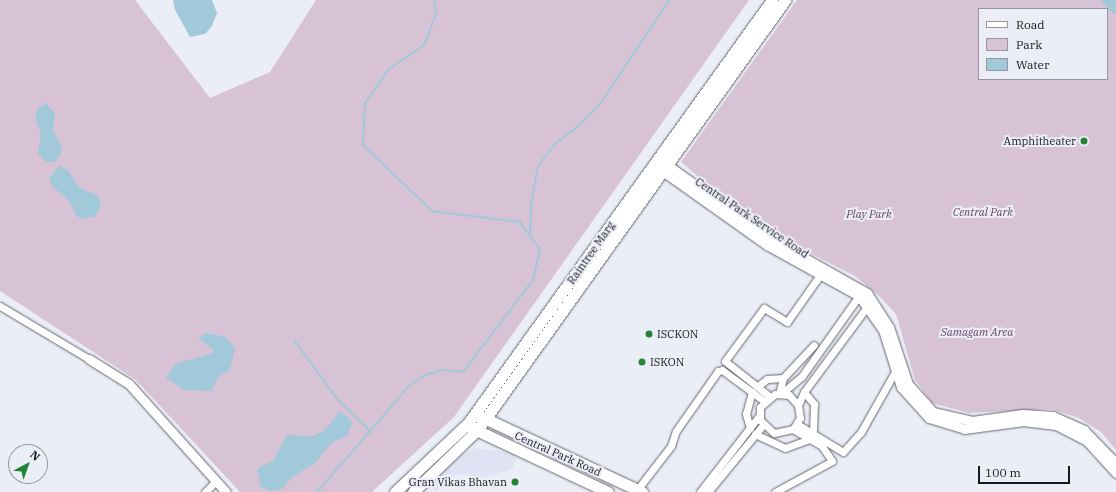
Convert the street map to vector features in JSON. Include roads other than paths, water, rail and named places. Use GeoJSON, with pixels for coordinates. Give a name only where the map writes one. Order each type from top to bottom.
{"type":"FeatureCollection","features":[{"type":"Feature","properties":{"kind":"main road","name":"Raintree Marg"},"geometry":{"type":"LineString","coordinates":[[481,416],[772,0]]}},
{"type":"Feature","properties":{"kind":"main road","name":"Raintree Marg"},"geometry":{"type":"LineString","coordinates":[[413,492],[472,428],[785,0]]}},
{"type":"Feature","properties":{"kind":"main road","name":"Central Park Road"},"geometry":{"type":"LineString","coordinates":[[481,416],[640,491]]}},
{"type":"Feature","properties":{"kind":"main road","name":"Raintree Marg"},"geometry":{"type":"LineString","coordinates":[[395,492],[472,428]]}},
{"type":"Feature","properties":{"kind":"main road","name":"Central Park Road"},"geometry":{"type":"LineString","coordinates":[[472,428],[608,492]]}},
{"type":"Feature","properties":{"kind":"street","name":"Central Park Service Road"},"geometry":{"type":"LineString","coordinates":[[664,167],[767,245],[820,275],[861,293]]}},
{"type":"Feature","properties":{"kind":"street","name":"Central Park Service Road"},"geometry":{"type":"LineString","coordinates":[[664,167],[777,242],[861,293],[870,302],[893,335],[908,384],[933,412],[972,422],[1023,414],[1052,416],[1084,430],[1116,463]]}},
{"type":"Feature","properties":{"kind":"street"},"geometry":{"type":"LineString","coordinates":[[766,399],[758,386],[726,361],[764,308],[787,322],[820,275]]}},
{"type":"Feature","properties":{"kind":"street"},"geometry":{"type":"LineString","coordinates":[[700,492],[760,416],[766,399],[780,393],[802,376],[861,293]]}},
{"type":"Feature","properties":{"kind":"street","name":"Central Park Service Road"},"geometry":{"type":"LineString","coordinates":[[870,302],[884,334],[896,370],[910,400],[936,422],[972,429],[1024,422],[1051,423],[1086,440],[1116,473]]}},
{"type":"Feature","properties":{"kind":"street"},"geometry":{"type":"LineString","coordinates":[[795,427],[798,405],[804,392],[870,302]]}},
{"type":"Feature","properties":{"kind":"street"},"geometry":{"type":"LineString","coordinates":[[0,306],[129,384],[226,492]]}},
{"type":"Feature","properties":{"kind":"street"},"geometry":{"type":"LineString","coordinates":[[780,393],[782,378],[814,345]]}},
{"type":"Feature","properties":{"kind":"street"},"geometry":{"type":"LineString","coordinates":[[640,491],[671,446],[676,431],[718,371],[722,370],[752,392],[766,399]]}},
{"type":"Feature","properties":{"kind":"street"},"geometry":{"type":"LineString","coordinates":[[760,416],[763,425],[774,433],[795,427],[813,431],[843,452],[861,432],[896,370]]}},
{"type":"Feature","properties":{"kind":"street"},"geometry":{"type":"LineString","coordinates":[[758,386],[772,378],[782,378]]}},
{"type":"Feature","properties":{"kind":"street"},"geometry":{"type":"LineString","coordinates":[[750,428],[746,414],[752,392]]}},
{"type":"Feature","properties":{"kind":"street"},"geometry":{"type":"LineString","coordinates":[[804,392],[814,404],[813,431]]}},
{"type":"Feature","properties":{"kind":"street"},"geometry":{"type":"LineString","coordinates":[[780,393],[798,405]]}},
{"type":"Feature","properties":{"kind":"street"},"geometry":{"type":"LineString","coordinates":[[708,492],[763,425]]}},
{"type":"Feature","properties":{"kind":"street"},"geometry":{"type":"LineString","coordinates":[[775,492],[832,461],[822,446],[795,427]]}},
{"type":"Feature","properties":{"kind":"street"},"geometry":{"type":"LineString","coordinates":[[755,434],[785,448],[810,439]]}},
{"type":"Feature","properties":{"kind":"street"},"geometry":{"type":"LineString","coordinates":[[205,492],[216,481]]}},
{"type":"Feature","properties":{"kind":"water"},"geometry":{"type":"Polygon","coordinates":[[[173,0],[212,0],[217,13],[212,26],[205,34],[190,37],[175,10],[173,0]]]}},
{"type":"Feature","properties":{"kind":"water"},"geometry":{"type":"Polygon","coordinates":[[[1100,0],[1116,0],[1116,15],[1113,13],[1100,0]]]}},
{"type":"Feature","properties":{"kind":"water"},"geometry":{"type":"Polygon","coordinates":[[[46,103],[55,113],[53,130],[61,145],[62,152],[55,162],[46,162],[38,153],[41,135],[35,117],[38,108],[46,103]]]}},
{"type":"Feature","properties":{"kind":"water"},"geometry":{"type":"Polygon","coordinates":[[[59,166],[68,170],[79,187],[98,196],[101,204],[96,216],[81,219],[76,215],[69,201],[52,186],[49,179],[59,166]]]}},
{"type":"Feature","properties":{"kind":"water"},"geometry":{"type":"Polygon","coordinates":[[[206,333],[226,337],[235,348],[230,370],[218,377],[212,391],[184,390],[166,378],[175,364],[213,353],[213,349],[198,338],[206,333]]]}},
{"type":"Feature","properties":{"kind":"water"},"geometry":{"type":"Polygon","coordinates":[[[340,411],[352,421],[348,435],[333,442],[314,464],[292,477],[282,489],[271,491],[261,487],[257,469],[273,461],[287,435],[313,436],[325,430],[340,411]]]}},
{"type":"Feature","properties":{"kind":"waterway"},"geometry":{"type":"LineString","coordinates":[[317,492],[409,386],[425,375],[442,370],[463,372],[533,280],[540,249],[520,222],[432,211],[363,145],[365,103],[388,70],[424,45],[436,13],[434,0]]}},
{"type":"Feature","properties":{"kind":"waterway"},"geometry":{"type":"LineString","coordinates":[[530,237],[531,205],[538,166],[556,143],[580,125],[602,101],[669,0]]}},
{"type":"Feature","properties":{"kind":"waterway"},"geometry":{"type":"LineString","coordinates":[[294,340],[338,400],[371,432]]}},
{"type":"Feature","properties":{"kind":"place","name":"Amphitheater"},"geometry":{"type":"Point","coordinates":[1084,141]}},
{"type":"Feature","properties":{"kind":"place","name":"ISCKON"},"geometry":{"type":"Point","coordinates":[649,334]}},
{"type":"Feature","properties":{"kind":"place","name":"ISKON"},"geometry":{"type":"Point","coordinates":[642,362]}},
{"type":"Feature","properties":{"kind":"place","name":"Gran Vikas Bhavan"},"geometry":{"type":"Point","coordinates":[515,482]}},
{"type":"Feature","properties":{"kind":"park label","name":"Central Park"},"geometry":{"type":"Point","coordinates":[983,212]}},
{"type":"Feature","properties":{"kind":"park label","name":"Play Park"},"geometry":{"type":"Point","coordinates":[869,214]}},
{"type":"Feature","properties":{"kind":"park label","name":"Samagam Area"},"geometry":{"type":"Point","coordinates":[977,332]}}]}
